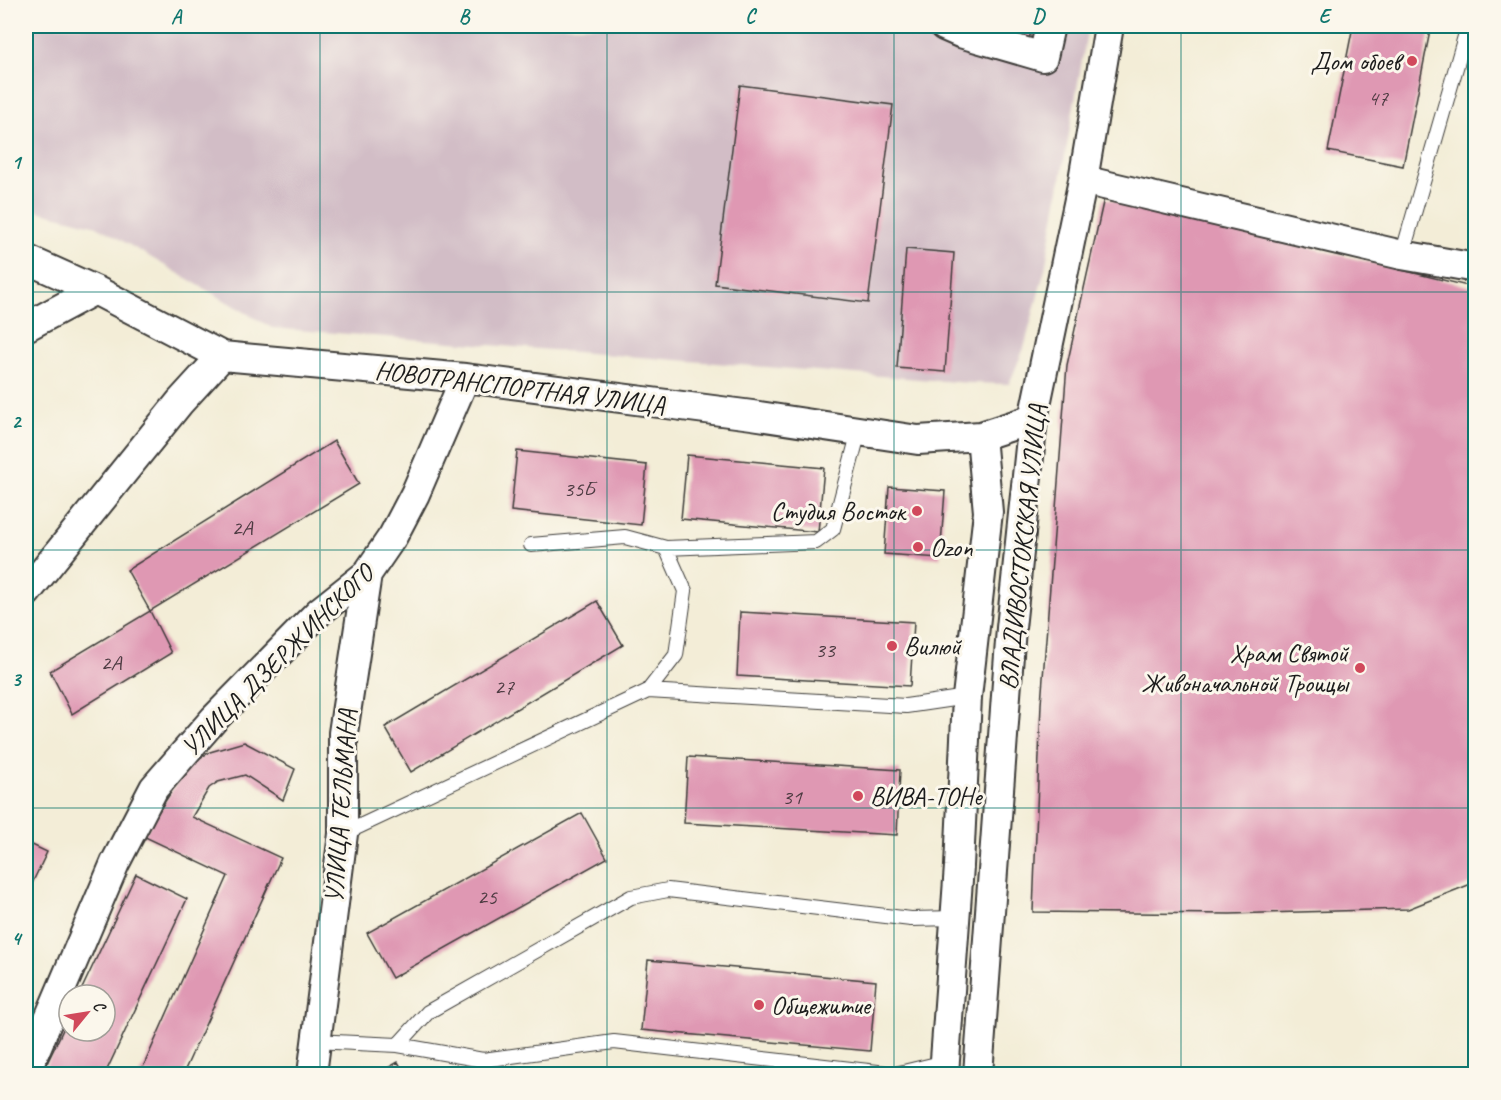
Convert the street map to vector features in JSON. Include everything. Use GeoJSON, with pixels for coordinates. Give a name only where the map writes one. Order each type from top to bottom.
{"type":"FeatureCollection","features":[{"type":"Feature","properties":{"kind":"street"},"geometry":{"type":"LineString","coordinates":[[944,26],[960,33],[1043,57],[1050,26]]}},
{"type":"Feature","properties":{"kind":"street","name":"ВЛАДИВОСТОКСКАЯ УЛИЦА"},"geometry":{"type":"LineString","coordinates":[[978,1074],[1011,628],[1033,419],[1083,180],[1109,26]]}},
{"type":"Feature","properties":{"kind":"street"},"geometry":{"type":"LineString","coordinates":[[1083,180],[1401,255],[1476,268]]}},
{"type":"Feature","properties":{"kind":"street","name":"НОВОТРАНСПОРТНАЯ УЛИЦА"},"geometry":{"type":"LineString","coordinates":[[26,259],[95,290],[222,356],[465,378],[918,440],[981,436],[1033,419]]}},
{"type":"Feature","properties":{"kind":"street"},"geometry":{"type":"LineString","coordinates":[[26,327],[95,290]]}},
{"type":"Feature","properties":{"kind":"street"},"geometry":{"type":"LineString","coordinates":[[26,593],[180,402],[222,356]]}},
{"type":"Feature","properties":{"kind":"street","name":"УЛИЦА ДЗЕРЖИНСКОГО"},"geometry":{"type":"LineString","coordinates":[[26,1072],[116,863],[154,788],[214,718],[319,612],[367,574],[393,536],[415,494],[465,378]]}},
{"type":"Feature","properties":{"kind":"street"},"geometry":{"type":"LineString","coordinates":[[945,1068],[956,918],[967,697],[988,512],[981,436]]}},
{"type":"Feature","properties":{"kind":"street","name":"УЛИЦА ТЕЛЬМАНА"},"geometry":{"type":"LineString","coordinates":[[312,1074],[314,1041],[343,834],[343,733],[367,574]]}},
{"type":"Feature","properties":{"kind":"lane"},"geometry":{"type":"LineString","coordinates":[[1401,255],[1468,26]]}},
{"type":"Feature","properties":{"kind":"lane"},"geometry":{"type":"LineString","coordinates":[[531,545],[625,537],[666,548],[816,542],[833,529],[859,431]]}},
{"type":"Feature","properties":{"kind":"lane"},"geometry":{"type":"LineString","coordinates":[[343,834],[648,691],[676,655],[685,591],[666,548]]}},
{"type":"Feature","properties":{"kind":"lane"},"geometry":{"type":"LineString","coordinates":[[648,691],[906,706],[967,697]]}},
{"type":"Feature","properties":{"kind":"lane"},"geometry":{"type":"LineString","coordinates":[[398,1045],[428,1012],[631,897],[668,890],[911,919],[956,918]]}},
{"type":"Feature","properties":{"kind":"lane"},"geometry":{"type":"LineString","coordinates":[[314,1041],[398,1045],[483,1060],[614,1042],[895,1074],[945,1068]]}},
{"type":"Feature","properties":{"kind":"shaded area"},"geometry":{"type":"Polygon","coordinates":[[[26,26],[965,26],[1029,40],[1032,26],[1088,26],[1045,269],[1024,348],[1009,384],[969,383],[272,328],[97,226],[26,208],[26,26]],[[740,85],[715,284],[868,303],[893,105],[740,85]],[[906,250],[897,367],[944,372],[954,254],[906,250]]]}},
{"type":"Feature","properties":{"kind":"building"},"geometry":{"type":"Polygon","coordinates":[[[965,26],[1032,26],[1029,40],[965,26]]]}},
{"type":"Feature","properties":{"kind":"building"},"geometry":{"type":"Polygon","coordinates":[[[1353,26],[1431,26],[1403,166],[1328,151],[1353,26]]]}},
{"type":"Feature","properties":{"kind":"building"},"geometry":{"type":"Polygon","coordinates":[[[740,85],[893,105],[868,303],[715,284],[740,85]]]}},
{"type":"Feature","properties":{"kind":"building"},"geometry":{"type":"Polygon","coordinates":[[[1104,198],[1476,288],[1476,882],[1408,909],[1230,914],[1033,912],[1041,704],[1067,365],[1104,198]]]}},
{"type":"Feature","properties":{"kind":"building"},"geometry":{"type":"Polygon","coordinates":[[[906,249],[954,253],[945,372],[897,368],[906,249]]]}},
{"type":"Feature","properties":{"kind":"building"},"geometry":{"type":"Polygon","coordinates":[[[334,441],[359,484],[150,611],[127,570],[334,441]]]}},
{"type":"Feature","properties":{"kind":"building"},"geometry":{"type":"Polygon","coordinates":[[[517,451],[647,465],[641,525],[511,511],[517,451]]]}},
{"type":"Feature","properties":{"kind":"building"},"geometry":{"type":"Polygon","coordinates":[[[687,455],[824,468],[818,532],[681,519],[687,455]]]}},
{"type":"Feature","properties":{"kind":"building"},"geometry":{"type":"Polygon","coordinates":[[[889,487],[945,491],[940,558],[884,554],[889,487]]]}},
{"type":"Feature","properties":{"kind":"building"},"geometry":{"type":"Polygon","coordinates":[[[597,601],[623,645],[411,772],[385,727],[597,601]]]}},
{"type":"Feature","properties":{"kind":"building"},"geometry":{"type":"Polygon","coordinates":[[[150,611],[171,653],[72,714],[50,671],[150,611]]]}},
{"type":"Feature","properties":{"kind":"building"},"geometry":{"type":"Polygon","coordinates":[[[740,612],[914,622],[910,686],[737,676],[740,612]]]}},
{"type":"Feature","properties":{"kind":"building"},"geometry":{"type":"Polygon","coordinates":[[[244,742],[295,769],[283,800],[245,775],[218,782],[209,788],[192,817],[281,858],[183,1074],[140,1074],[228,876],[143,836],[189,764],[210,752],[244,742]]]}},
{"type":"Feature","properties":{"kind":"building"},"geometry":{"type":"Polygon","coordinates":[[[688,757],[900,770],[897,835],[684,823],[688,757]]]}},
{"type":"Feature","properties":{"kind":"building"},"geometry":{"type":"Polygon","coordinates":[[[582,813],[607,858],[392,978],[367,933],[582,813]]]}},
{"type":"Feature","properties":{"kind":"building"},"geometry":{"type":"Polygon","coordinates":[[[26,842],[47,852],[26,896],[26,842]]]}},
{"type":"Feature","properties":{"kind":"building"},"geometry":{"type":"Polygon","coordinates":[[[136,874],[187,899],[105,1074],[42,1074],[57,1042],[117,1043],[117,983],[85,983],[136,874]]]}},
{"type":"Feature","properties":{"kind":"building","name":"Общежитие"},"geometry":{"type":"Polygon","coordinates":[[[648,960],[876,981],[870,1051],[641,1030],[648,960]]]}},
{"type":"Feature","properties":{"kind":"building"},"geometry":{"type":"Polygon","coordinates":[[[398,1062],[405,1074],[377,1074],[398,1062]]]}},
{"type":"Feature","properties":{"kind":"place","name":"Дом обоев"},"geometry":{"type":"Point","coordinates":[1412,61]}},
{"type":"Feature","properties":{"kind":"place","name":"Студия Восток"},"geometry":{"type":"Point","coordinates":[917,511]}},
{"type":"Feature","properties":{"kind":"place","name":"Ozon"},"geometry":{"type":"Point","coordinates":[918,547]}},
{"type":"Feature","properties":{"kind":"place","name":"Вилюй"},"geometry":{"type":"Point","coordinates":[892,646]}},
{"type":"Feature","properties":{"kind":"place","name":"Храм Святой Живоначальной Троицы"},"geometry":{"type":"Point","coordinates":[1360,668]}},
{"type":"Feature","properties":{"kind":"place","name":"ВИВА-ТОНе"},"geometry":{"type":"Point","coordinates":[858,796]}},
{"type":"Feature","properties":{"kind":"place","name":"Общежитие"},"geometry":{"type":"Point","coordinates":[759,1005]}}]}
